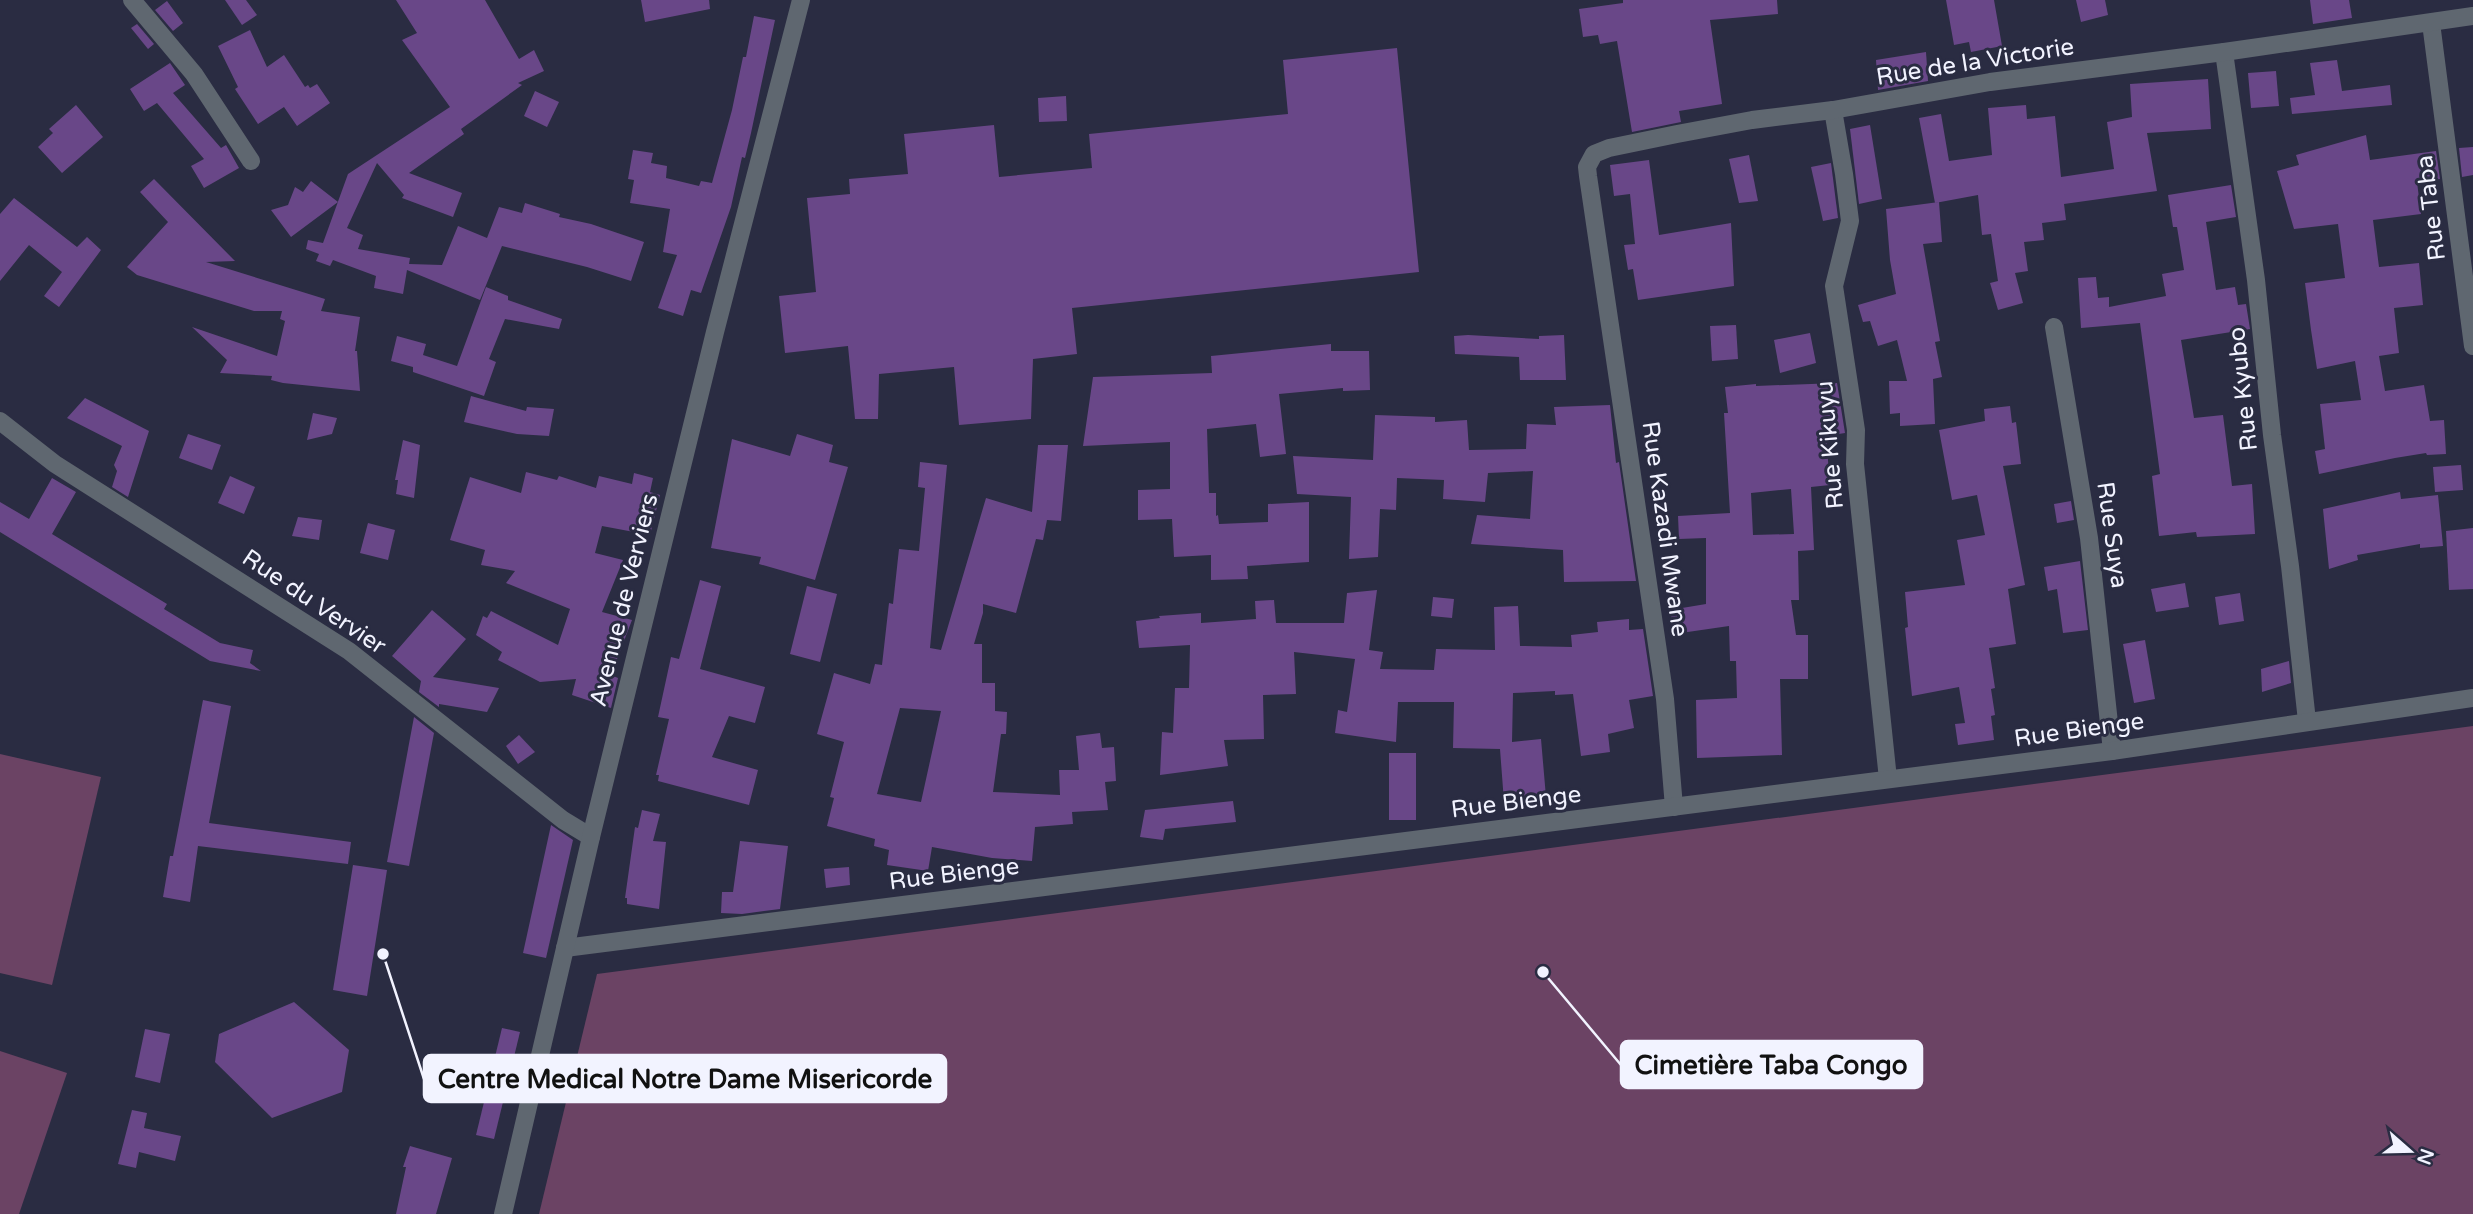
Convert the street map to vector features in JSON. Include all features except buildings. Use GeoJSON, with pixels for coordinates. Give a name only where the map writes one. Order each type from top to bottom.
{"type":"FeatureCollection","features":[{"type":"Feature","properties":{"kind":"street"},"geometry":{"type":"LineString","coordinates":[[132,0],[194,74],[251,161]]}},
{"type":"Feature","properties":{"kind":"street","name":"Avenue de Verviers"},"geometry":{"type":"LineString","coordinates":[[503,1214],[591,837],[801,0]]}},
{"type":"Feature","properties":{"kind":"street","name":"Rue de la Victorie"},"geometry":{"type":"LineString","coordinates":[[1601,260],[1587,167],[1594,154],[1609,148],[1752,120],[1833,110],[1990,82],[2473,16]]}},
{"type":"Feature","properties":{"kind":"street","name":"Rue Taba"},"geometry":{"type":"LineString","coordinates":[[2431,23],[2473,346]]}},
{"type":"Feature","properties":{"kind":"street","name":"Rue Kyubo"},"geometry":{"type":"LineString","coordinates":[[2224,52],[2256,280],[2306,721]]}},
{"type":"Feature","properties":{"kind":"street","name":"Rue Kikuyu"},"geometry":{"type":"LineString","coordinates":[[1833,110],[1850,221],[1834,286],[1856,430],[1856,464],[1888,779]]}},
{"type":"Feature","properties":{"kind":"street","name":"Rue Kazadi Mwane"},"geometry":{"type":"LineString","coordinates":[[1601,260],[1665,699],[1674,807]]}},
{"type":"Feature","properties":{"kind":"street","name":"Rue Suya"},"geometry":{"type":"LineString","coordinates":[[2054,327],[2089,538],[2112,751]]}},
{"type":"Feature","properties":{"kind":"street","name":"Rue du Vervier"},"geometry":{"type":"LineString","coordinates":[[0,421],[55,464],[349,651],[562,820],[591,837]]}},
{"type":"Feature","properties":{"kind":"street","name":"Rue Bienge"},"geometry":{"type":"LineString","coordinates":[[565,948],[2112,751],[2473,698]]}},
{"type":"Feature","properties":{"kind":"shaded area"},"geometry":{"type":"Polygon","coordinates":[[[2473,726],[2473,1214],[539,1214],[597,974],[2473,726]]]}},
{"type":"Feature","properties":{"kind":"shaded area"},"geometry":{"type":"Polygon","coordinates":[[[0,754],[101,777],[52,985],[0,973],[0,754]]]}},
{"type":"Feature","properties":{"kind":"shaded area"},"geometry":{"type":"Polygon","coordinates":[[[0,1051],[67,1073],[19,1214],[0,1214],[0,1051]]]}},
{"type":"Feature","properties":{"kind":"place","name":"Centre Medical Notre Dame Misericorde"},"geometry":{"type":"Point","coordinates":[383,954]}},
{"type":"Feature","properties":{"kind":"place","name":"Cimetière Taba Congo"},"geometry":{"type":"Point","coordinates":[1543,972]}}]}
